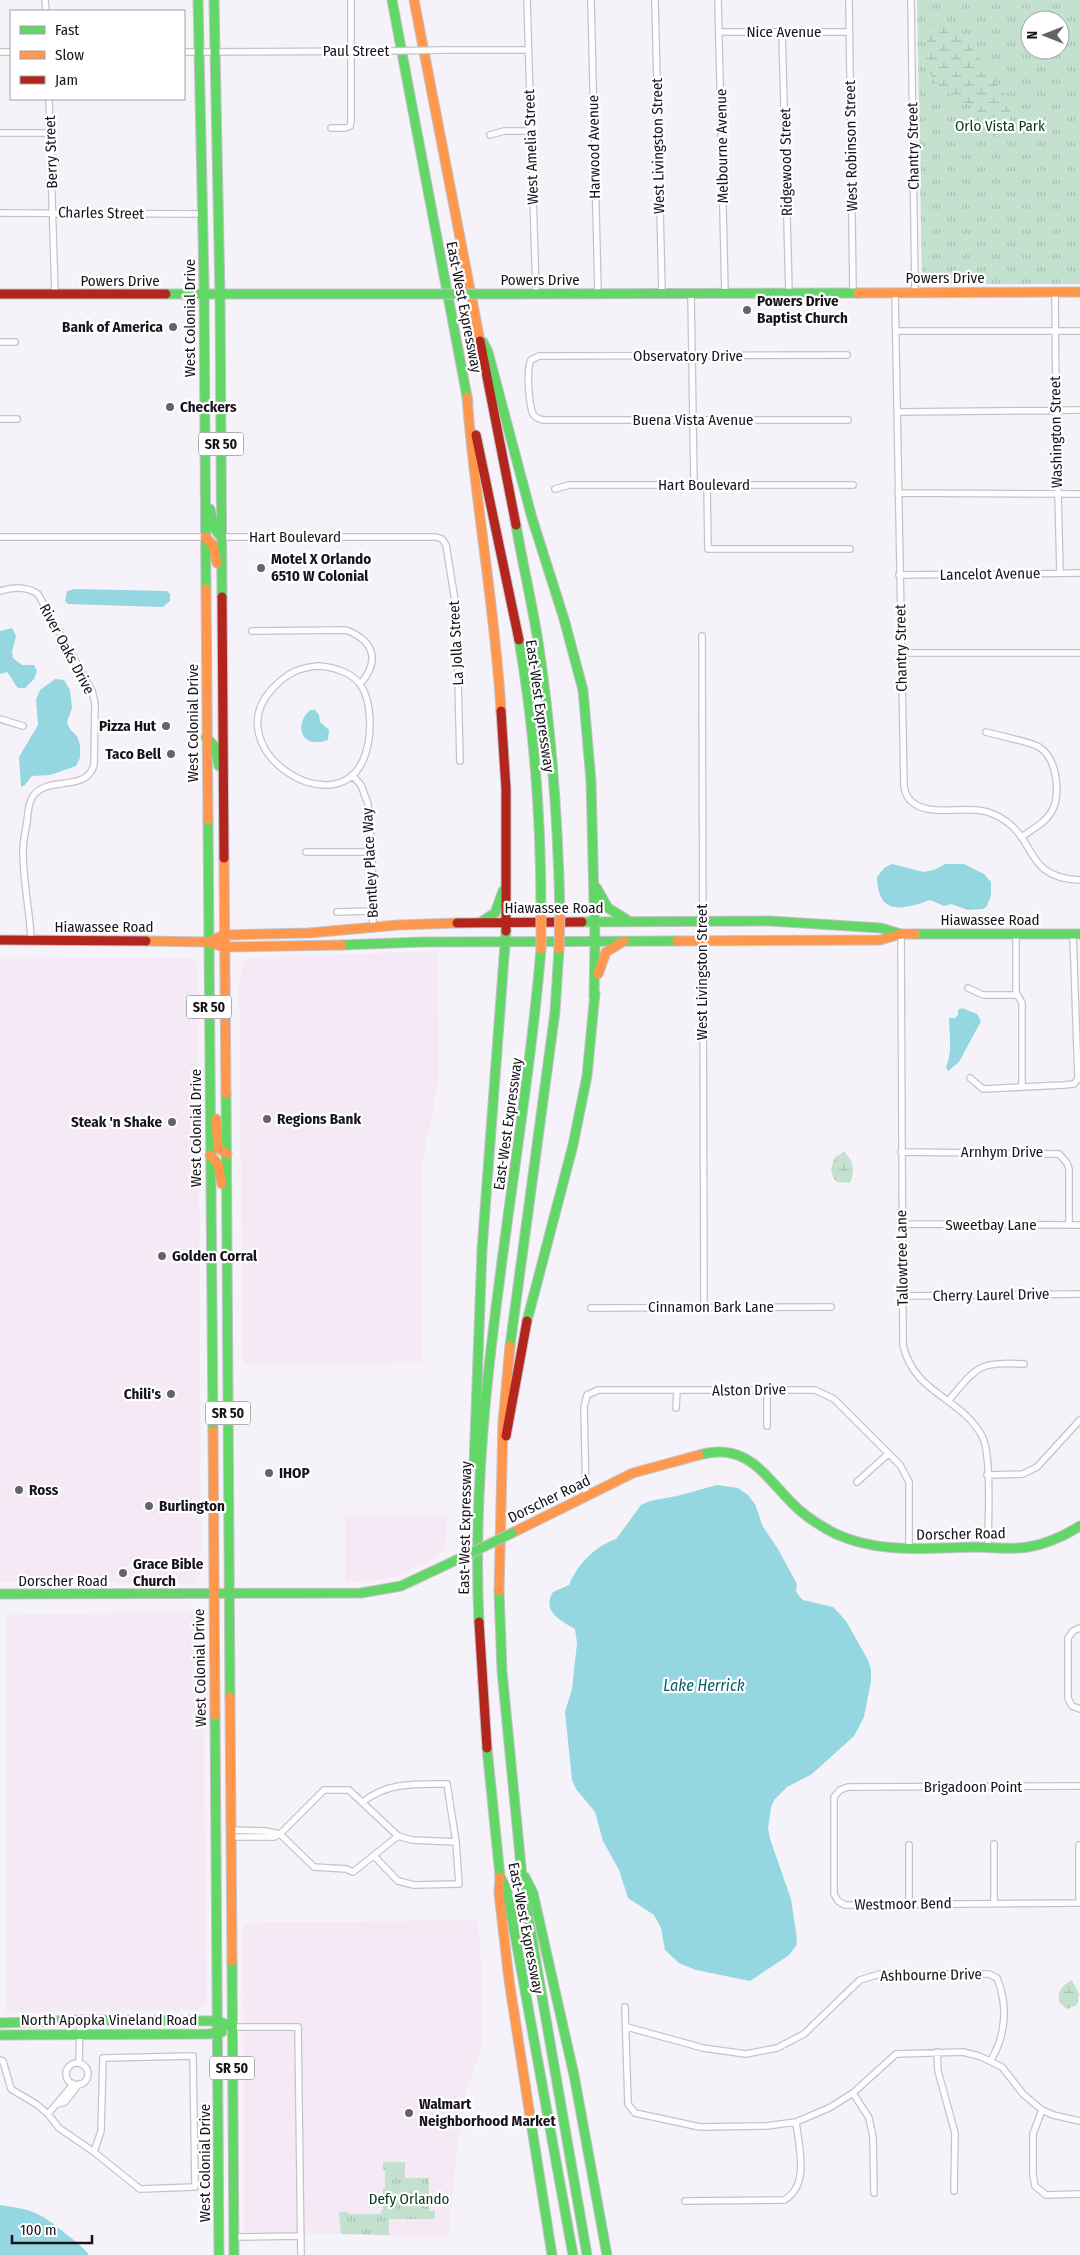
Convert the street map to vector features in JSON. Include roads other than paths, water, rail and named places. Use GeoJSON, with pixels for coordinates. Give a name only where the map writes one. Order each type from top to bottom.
{"type":"FeatureCollection","features":[{"type":"Feature","properties":{"kind":"main road","name":"West Colonial Drive"},"geometry":{"type":"LineString","coordinates":[[198,0],[204,295],[219,2255]]}},
{"type":"Feature","properties":{"kind":"main road","name":"West Colonial Drive"},"geometry":{"type":"LineString","coordinates":[[214,0],[220,295],[234,2255]]}},
{"type":"Feature","properties":{"kind":"main road","name":"East-West Expressway"},"geometry":{"type":"LineString","coordinates":[[392,0],[467,397],[499,543],[534,735],[541,913],[534,1039],[498,1296],[486,1404],[478,1495],[477,1589],[480,1666],[500,1876],[507,1891],[573,2255]]}},
{"type":"Feature","properties":{"kind":"main road","name":"East-West Expressway"},"geometry":{"type":"LineString","coordinates":[[414,0],[480,334],[484,365],[538,646],[550,724],[560,849],[559,949],[554,1022],[510,1341],[503,1423],[499,1570],[502,1671],[522,1872],[534,1952],[587,2255]]}},
{"type":"Feature","properties":{"kind":"main road","name":"Powers Drive"},"geometry":{"type":"LineString","coordinates":[[0,294],[1080,292]]}},
{"type":"Feature","properties":{"kind":"main road"},"geometry":{"type":"LineString","coordinates":[[480,334],[488,352],[532,518],[564,619],[582,690],[591,781],[594,882],[594,997],[591,1049],[573,1145],[526,1329],[510,1426],[503,1444]]}},
{"type":"Feature","properties":{"kind":"main road"},"geometry":{"type":"LineString","coordinates":[[467,397],[498,654],[505,759],[506,922],[478,1342],[474,1484],[478,1495]]}},
{"type":"Feature","properties":{"kind":"main road"},"geometry":{"type":"LineString","coordinates":[[205,480],[214,528],[221,537]]}},
{"type":"Feature","properties":{"kind":"main road"},"geometry":{"type":"LineString","coordinates":[[205,537],[213,545],[222,594]]}},
{"type":"Feature","properties":{"kind":"main road"},"geometry":{"type":"LineString","coordinates":[[206,676],[214,716],[223,729]]}},
{"type":"Feature","properties":{"kind":"main road"},"geometry":{"type":"LineString","coordinates":[[206,737],[215,746],[223,789]]}},
{"type":"Feature","properties":{"kind":"main road"},"geometry":{"type":"LineString","coordinates":[[481,922],[495,913],[506,881]]}},
{"type":"Feature","properties":{"kind":"main road"},"geometry":{"type":"LineString","coordinates":[[594,882],[602,902],[628,921]]}},
{"type":"Feature","properties":{"kind":"main road","name":"Hiawassee Road"},"geometry":{"type":"LineString","coordinates":[[208,942],[224,935],[308,933],[373,927],[481,922],[770,921],[881,928],[901,934]]}},
{"type":"Feature","properties":{"kind":"main road","name":"Hiawassee Road"},"geometry":{"type":"LineString","coordinates":[[0,940],[208,942],[224,947],[504,941],[880,940],[901,934],[1076,934]]}},
{"type":"Feature","properties":{"kind":"main road"},"geometry":{"type":"LineString","coordinates":[[594,997],[602,958],[606,952],[624,941]]}},
{"type":"Feature","properties":{"kind":"main road"},"geometry":{"type":"LineString","coordinates":[[210,1075],[214,1084],[217,1145],[220,1151],[227,1154]]}},
{"type":"Feature","properties":{"kind":"main road"},"geometry":{"type":"LineString","coordinates":[[210,1155],[218,1163],[226,1207]]}},
{"type":"Feature","properties":{"kind":"main road"},"geometry":{"type":"LineString","coordinates":[[211,1356],[228,1357]]}},
{"type":"Feature","properties":{"kind":"main road","name":"Dorscher Road"},"geometry":{"type":"LineString","coordinates":[[0,1594],[229,1595],[376,1592],[414,1581],[643,1469],[704,1452],[729,1452],[747,1458],[756,1464],[800,1510],[824,1528],[847,1539],[866,1544],[908,1548],[1037,1545],[1060,1538],[1080,1526]]}},
{"type":"Feature","properties":{"kind":"main road"},"geometry":{"type":"LineString","coordinates":[[216,1789],[223,1825],[230,1834]]}},
{"type":"Feature","properties":{"kind":"main road"},"geometry":{"type":"LineString","coordinates":[[216,1835],[226,1848],[231,1880]]}},
{"type":"Feature","properties":{"kind":"main road"},"geometry":{"type":"LineString","coordinates":[[522,1872],[533,1893],[574,2074],[607,2255]]}},
{"type":"Feature","properties":{"kind":"main road"},"geometry":{"type":"LineString","coordinates":[[500,1876],[499,1893],[508,1980],[552,2255]]}},
{"type":"Feature","properties":{"kind":"main road","name":"North Apopka Vineland Road"},"geometry":{"type":"LineString","coordinates":[[0,2023],[80,2020],[218,2021]]}},
{"type":"Feature","properties":{"kind":"main road"},"geometry":{"type":"LineString","coordinates":[[218,2021],[232,2027]]}},
{"type":"Feature","properties":{"kind":"main road"},"geometry":{"type":"LineString","coordinates":[[218,2033],[232,2027]]}},
{"type":"Feature","properties":{"kind":"main road","name":"North Apopka Vineland Road"},"geometry":{"type":"LineString","coordinates":[[0,2035],[218,2033]]}},
{"type":"Feature","properties":{"kind":"main road"},"geometry":{"type":"LineString","coordinates":[[219,2203],[225,2222],[234,2237]]}},
{"type":"Feature","properties":{"kind":"street"},"geometry":{"type":"LineString","coordinates":[[331,128],[350,126],[351,0]]}},
{"type":"Feature","properties":{"kind":"street","name":"West Amelia Street"},"geometry":{"type":"LineString","coordinates":[[527,0],[536,294]]}},
{"type":"Feature","properties":{"kind":"street","name":"Harwood Avenue"},"geometry":{"type":"LineString","coordinates":[[591,0],[598,293]]}},
{"type":"Feature","properties":{"kind":"street","name":"West Livingston Street"},"geometry":{"type":"LineString","coordinates":[[654,0],[662,293]]}},
{"type":"Feature","properties":{"kind":"street","name":"Melbourne Avenue"},"geometry":{"type":"LineString","coordinates":[[718,0],[725,293]]}},
{"type":"Feature","properties":{"kind":"street","name":"West Robinson Street"},"geometry":{"type":"LineString","coordinates":[[848,0],[853,292]]}},
{"type":"Feature","properties":{"kind":"street","name":"Chantry Street"},"geometry":{"type":"LineString","coordinates":[[911,0],[915,292]]}},
{"type":"Feature","properties":{"kind":"street","name":"Nice Avenue"},"geometry":{"type":"LineString","coordinates":[[719,32],[849,32]]}},
{"type":"Feature","properties":{"kind":"street","name":"Ridgewood Street"},"geometry":{"type":"LineString","coordinates":[[782,32],[789,293]]}},
{"type":"Feature","properties":{"kind":"street","name":"Paul Street"},"geometry":{"type":"LineString","coordinates":[[185,52],[528,50]]}},
{"type":"Feature","properties":{"kind":"street","name":"Berry Street"},"geometry":{"type":"LineString","coordinates":[[49,100],[55,295]]}},
{"type":"Feature","properties":{"kind":"street"},"geometry":{"type":"LineString","coordinates":[[490,135],[504,130],[532,131]]}},
{"type":"Feature","properties":{"kind":"street"},"geometry":{"type":"LineString","coordinates":[[0,133],[50,133]]}},
{"type":"Feature","properties":{"kind":"street","name":"Charles Street"},"geometry":{"type":"LineString","coordinates":[[0,213],[203,214]]}},
{"type":"Feature","properties":{"kind":"street","name":"Chantry Street"},"geometry":{"type":"LineString","coordinates":[[895,292],[904,787],[910,800],[927,809],[979,810],[992,813],[1007,820],[1023,836],[1036,862],[1042,869],[1057,878],[1080,880]]}},
{"type":"Feature","properties":{"kind":"street","name":"Washington Street"},"geometry":{"type":"LineString","coordinates":[[1055,292],[1057,494],[1060,573]]}},
{"type":"Feature","properties":{"kind":"street"},"geometry":{"type":"LineString","coordinates":[[691,293],[694,485]]}},
{"type":"Feature","properties":{"kind":"street"},"geometry":{"type":"LineString","coordinates":[[896,331],[1080,330]]}},
{"type":"Feature","properties":{"kind":"street"},"geometry":{"type":"LineString","coordinates":[[0,342],[15,342]]}},
{"type":"Feature","properties":{"kind":"street","name":"Observatory Drive"},"geometry":{"type":"LineString","coordinates":[[538,419],[532,410],[528,370],[531,360],[539,356],[847,355]]}},
{"type":"Feature","properties":{"kind":"street"},"geometry":{"type":"LineString","coordinates":[[898,412],[1080,410]]}},
{"type":"Feature","properties":{"kind":"street"},"geometry":{"type":"LineString","coordinates":[[0,419],[17,419]]}},
{"type":"Feature","properties":{"kind":"street","name":"Buena Vista Avenue"},"geometry":{"type":"LineString","coordinates":[[538,419],[848,420]]}},
{"type":"Feature","properties":{"kind":"street","name":"Hart Boulevard"},"geometry":{"type":"LineString","coordinates":[[555,489],[569,485],[853,485]]}},
{"type":"Feature","properties":{"kind":"street"},"geometry":{"type":"LineString","coordinates":[[707,486],[708,549],[850,549]]}},
{"type":"Feature","properties":{"kind":"street"},"geometry":{"type":"LineString","coordinates":[[898,493],[1080,494]]}},
{"type":"Feature","properties":{"kind":"street"},"geometry":{"type":"LineString","coordinates":[[0,537],[205,537]]}},
{"type":"Feature","properties":{"kind":"street","name":"Hart Boulevard"},"geometry":{"type":"LineString","coordinates":[[221,537],[429,537]]}},
{"type":"Feature","properties":{"kind":"street","name":"La Jolla Street"},"geometry":{"type":"LineString","coordinates":[[429,537],[442,539],[446,545],[455,602],[460,761]]}},
{"type":"Feature","properties":{"kind":"street","name":"Lancelot Avenue"},"geometry":{"type":"LineString","coordinates":[[899,575],[1080,573]]}},
{"type":"Feature","properties":{"kind":"street","name":"River Oaks Drive"},"geometry":{"type":"LineString","coordinates":[[0,591],[20,588],[30,589],[38,594],[92,691],[95,703],[94,765],[92,772],[85,778],[75,782],[45,787],[32,796],[29,804],[23,850],[31,940]]}},
{"type":"Feature","properties":{"kind":"street"},"geometry":{"type":"LineString","coordinates":[[252,631],[346,630],[357,634],[366,642],[371,652],[372,664],[370,673],[360,684]]}},
{"type":"Feature","properties":{"kind":"street","name":"West Livingston Street"},"geometry":{"type":"LineString","coordinates":[[702,636],[704,1307]]}},
{"type":"Feature","properties":{"kind":"street"},"geometry":{"type":"LineString","coordinates":[[901,653],[1080,653]]}},
{"type":"Feature","properties":{"kind":"street"},"geometry":{"type":"LineString","coordinates":[[304,667],[333,667],[360,684],[368,707],[370,727],[368,747],[362,764],[352,775],[342,781],[326,785],[310,784],[295,779],[281,770],[270,758],[258,727],[260,711],[267,694],[292,672],[304,667]]}},
{"type":"Feature","properties":{"kind":"street"},"geometry":{"type":"LineString","coordinates":[[0,719],[23,726]]}},
{"type":"Feature","properties":{"kind":"street"},"geometry":{"type":"LineString","coordinates":[[986,732],[1039,747],[1050,759],[1054,768],[1055,798],[1052,810],[1046,819],[1023,836]]}},
{"type":"Feature","properties":{"kind":"street","name":"Bentley Place Way"},"geometry":{"type":"LineString","coordinates":[[352,775],[366,794],[372,852],[373,927]]}},
{"type":"Feature","properties":{"kind":"street"},"geometry":{"type":"LineString","coordinates":[[306,852],[372,852]]}},
{"type":"Feature","properties":{"kind":"street"},"geometry":{"type":"LineString","coordinates":[[337,912],[373,911]]}},
{"type":"Feature","properties":{"kind":"street","name":"Tallowtree Lane"},"geometry":{"type":"LineString","coordinates":[[901,934],[903,1345],[907,1362],[916,1376],[973,1422],[983,1437],[988,1456],[988,1547]]}},
{"type":"Feature","properties":{"kind":"street"},"geometry":{"type":"LineString","coordinates":[[1016,934],[1017,995],[1022,1003],[1022,1087]]}},
{"type":"Feature","properties":{"kind":"street"},"geometry":{"type":"LineString","coordinates":[[970,1078],[983,1088],[1064,1086],[1074,1084],[1078,1079],[1076,934]]}},
{"type":"Feature","properties":{"kind":"street"},"geometry":{"type":"LineString","coordinates":[[968,988],[983,995],[1017,995]]}},
{"type":"Feature","properties":{"kind":"street","name":"Arnhym Drive"},"geometry":{"type":"LineString","coordinates":[[901,1152],[1059,1154],[1067,1163],[1069,1169],[1069,1225]]}},
{"type":"Feature","properties":{"kind":"street","name":"Sweetbay Lane"},"geometry":{"type":"LineString","coordinates":[[902,1224],[1080,1225]]}},
{"type":"Feature","properties":{"kind":"street","name":"Cherry Laurel Drive"},"geometry":{"type":"LineString","coordinates":[[903,1296],[1080,1294]]}},
{"type":"Feature","properties":{"kind":"street","name":"Cinnamon Bark Lane"},"geometry":{"type":"LineString","coordinates":[[591,1308],[831,1307]]}},
{"type":"Feature","properties":{"kind":"street"},"geometry":{"type":"LineString","coordinates":[[948,1401],[972,1373],[982,1366],[995,1362],[1024,1364]]}},
{"type":"Feature","properties":{"kind":"street","name":"Alston Drive"},"geometry":{"type":"LineString","coordinates":[[586,1496],[584,1407],[587,1395],[598,1390],[815,1390],[825,1393],[834,1399],[900,1465],[909,1482],[908,1548]]}},
{"type":"Feature","properties":{"kind":"street"},"geometry":{"type":"LineString","coordinates":[[767,1390],[767,1426]]}},
{"type":"Feature","properties":{"kind":"street"},"geometry":{"type":"LineString","coordinates":[[676,1408],[677,1391]]}},
{"type":"Feature","properties":{"kind":"street"},"geometry":{"type":"LineString","coordinates":[[987,1475],[1023,1474],[1037,1468],[1080,1420]]}},
{"type":"Feature","properties":{"kind":"street"},"geometry":{"type":"LineString","coordinates":[[858,1482],[888,1454]]}},
{"type":"Feature","properties":{"kind":"street"},"geometry":{"type":"LineString","coordinates":[[1080,1628],[1073,1631],[1068,1638],[1068,1698],[1072,1706],[1080,1709]]}},
{"type":"Feature","properties":{"kind":"street"},"geometry":{"type":"LineString","coordinates":[[362,1802],[374,1793],[405,1784],[447,1784],[456,1842],[459,1884],[414,1885],[398,1881],[374,1856]]}},
{"type":"Feature","properties":{"kind":"street","name":"Brigadoon Point"},"geometry":{"type":"LineString","coordinates":[[866,1787],[1080,1786]]}},
{"type":"Feature","properties":{"kind":"street","name":"Westmoor Bend"},"geometry":{"type":"LineString","coordinates":[[866,1787],[848,1787],[840,1790],[834,1797],[834,1894],[838,1901],[845,1905],[1079,1903]]}},
{"type":"Feature","properties":{"kind":"street"},"geometry":{"type":"LineString","coordinates":[[230,1834],[274,1837],[280,1834],[324,1790],[349,1790],[398,1836],[412,1840],[456,1842]]}},
{"type":"Feature","properties":{"kind":"street"},"geometry":{"type":"LineString","coordinates":[[280,1834],[314,1868],[346,1869],[353,1872],[398,1836]]}},
{"type":"Feature","properties":{"kind":"street"},"geometry":{"type":"LineString","coordinates":[[994,1844],[994,1903]]}},
{"type":"Feature","properties":{"kind":"street"},"geometry":{"type":"LineString","coordinates":[[1079,1845],[1079,1903]]}},
{"type":"Feature","properties":{"kind":"street"},"geometry":{"type":"LineString","coordinates":[[909,1846],[909,1904]]}},
{"type":"Feature","properties":{"kind":"street","name":"Ashbourne Drive"},"geometry":{"type":"LineString","coordinates":[[627,2027],[703,2048],[746,2054],[777,2048],[804,2034],[860,1980],[880,1974],[989,1974],[997,1978],[1002,1991],[1003,2032],[999,2047],[991,2060]]}},
{"type":"Feature","properties":{"kind":"street"},"geometry":{"type":"LineString","coordinates":[[625,2007],[628,2104],[635,2113],[700,2127],[766,2126],[796,2122],[829,2108],[853,2093],[896,2054],[963,2052],[991,2060],[1002,2067],[1023,2094],[1042,2110],[1053,2115],[1080,2121]]}},
{"type":"Feature","properties":{"kind":"street"},"geometry":{"type":"LineString","coordinates":[[79,2063],[80,2020]]}},
{"type":"Feature","properties":{"kind":"street"},"geometry":{"type":"LineString","coordinates":[[232,2027],[298,2027],[301,2255]]}},
{"type":"Feature","properties":{"kind":"street"},"geometry":{"type":"LineString","coordinates":[[937,2052],[938,2070],[955,2133],[954,2191]]}},
{"type":"Feature","properties":{"kind":"street"},"geometry":{"type":"LineString","coordinates":[[0,2060],[3,2061],[11,2089],[36,2104],[48,2114],[59,2128],[94,2152],[140,2189],[194,2187],[193,2056],[103,2058],[101,2131],[94,2152]]}},
{"type":"Feature","properties":{"kind":"street"},"geometry":{"type":"LineString","coordinates":[[58,2104],[65,2102],[79,2084],[86,2080],[88,2073],[85,2066],[79,2063],[72,2064],[67,2070],[67,2077],[72,2083],[79,2084]]}},
{"type":"Feature","properties":{"kind":"street"},"geometry":{"type":"LineString","coordinates":[[48,2114],[58,2104],[72,2083]]}},
{"type":"Feature","properties":{"kind":"street"},"geometry":{"type":"LineString","coordinates":[[853,2093],[869,2118],[873,2138],[874,2193]]}},
{"type":"Feature","properties":{"kind":"street"},"geometry":{"type":"LineString","coordinates":[[1042,2110],[1033,2134],[1032,2175],[1035,2186],[1046,2194],[1080,2194]]}},
{"type":"Feature","properties":{"kind":"street"},"geometry":{"type":"LineString","coordinates":[[685,2201],[784,2200],[794,2195],[799,2182],[800,2168],[796,2122]]}},
{"type":"Feature","properties":{"kind":"street"},"geometry":{"type":"LineString","coordinates":[[234,2237],[301,2236]]}},
{"type":"Feature","properties":{"kind":"water"},"geometry":{"type":"Polygon","coordinates":[[[75,589],[167,591],[170,594],[170,601],[163,607],[68,604],[65,601],[67,591],[75,589]]]}},
{"type":"Feature","properties":{"kind":"water"},"geometry":{"type":"Polygon","coordinates":[[[12,628],[16,636],[12,652],[13,658],[22,665],[34,665],[37,671],[34,679],[25,688],[18,688],[7,672],[0,674],[0,631],[12,628]]]}},
{"type":"Feature","properties":{"kind":"water"},"geometry":{"type":"Polygon","coordinates":[[[55,679],[64,680],[70,690],[72,708],[67,722],[70,729],[77,736],[80,745],[80,758],[76,766],[50,775],[32,776],[21,787],[19,757],[38,725],[36,699],[40,690],[55,679]]]}},
{"type":"Feature","properties":{"kind":"water"},"geometry":{"type":"Polygon","coordinates":[[[310,710],[315,710],[319,715],[320,722],[329,730],[328,740],[312,742],[303,735],[302,723],[310,710]]]}},
{"type":"Feature","properties":{"kind":"water"},"geometry":{"type":"Polygon","coordinates":[[[892,864],[923,872],[934,870],[945,864],[964,864],[984,874],[991,882],[991,895],[987,906],[983,909],[968,910],[951,904],[944,906],[930,900],[910,906],[893,907],[882,898],[878,890],[877,877],[884,868],[892,864]]]}},
{"type":"Feature","properties":{"kind":"water"},"geometry":{"type":"Polygon","coordinates":[[[962,1008],[977,1014],[981,1021],[959,1062],[948,1071],[946,1067],[950,1049],[949,1018],[955,1018],[958,1015],[958,1010],[962,1008]]]}},
{"type":"Feature","properties":{"kind":"water","name":"Lake Herrick"},"geometry":{"type":"Polygon","coordinates":[[[717,1485],[738,1488],[748,1495],[755,1504],[763,1527],[778,1549],[797,1584],[796,1591],[799,1596],[803,1600],[833,1607],[838,1612],[846,1621],[871,1669],[871,1681],[864,1717],[854,1736],[812,1774],[787,1787],[774,1800],[768,1828],[791,1899],[797,1939],[796,1946],[789,1955],[750,1981],[696,1970],[679,1963],[665,1950],[661,1928],[654,1915],[628,1898],[619,1870],[603,1841],[595,1812],[576,1789],[572,1780],[565,1712],[572,1689],[577,1643],[575,1629],[554,1615],[549,1605],[553,1592],[569,1585],[577,1570],[594,1551],[616,1539],[641,1505],[650,1501],[717,1485]]]}},
{"type":"Feature","properties":{"kind":"water"},"geometry":{"type":"Polygon","coordinates":[[[0,2205],[29,2211],[42,2216],[75,2241],[89,2255],[0,2255],[0,2205]]]}},
{"type":"Feature","properties":{"kind":"place","name":"Powers Drive Baptist Church"},"geometry":{"type":"Point","coordinates":[747,310]}},
{"type":"Feature","properties":{"kind":"place","name":"Bank of America"},"geometry":{"type":"Point","coordinates":[173,327]}},
{"type":"Feature","properties":{"kind":"place","name":"Checkers"},"geometry":{"type":"Point","coordinates":[170,407]}},
{"type":"Feature","properties":{"kind":"place","name":"Motel X Orlando 6510 W Colonial"},"geometry":{"type":"Point","coordinates":[261,568]}},
{"type":"Feature","properties":{"kind":"place","name":"Pizza Hut"},"geometry":{"type":"Point","coordinates":[166,726]}},
{"type":"Feature","properties":{"kind":"place","name":"Taco Bell"},"geometry":{"type":"Point","coordinates":[171,754]}},
{"type":"Feature","properties":{"kind":"place","name":"Regions Bank"},"geometry":{"type":"Point","coordinates":[267,1119]}},
{"type":"Feature","properties":{"kind":"place","name":"Steak 'n Shake"},"geometry":{"type":"Point","coordinates":[172,1122]}},
{"type":"Feature","properties":{"kind":"place","name":"Golden Corral"},"geometry":{"type":"Point","coordinates":[162,1256]}},
{"type":"Feature","properties":{"kind":"place","name":"Chili's"},"geometry":{"type":"Point","coordinates":[171,1394]}},
{"type":"Feature","properties":{"kind":"place","name":"IHOP"},"geometry":{"type":"Point","coordinates":[269,1473]}},
{"type":"Feature","properties":{"kind":"place","name":"Ross"},"geometry":{"type":"Point","coordinates":[19,1490]}},
{"type":"Feature","properties":{"kind":"place","name":"Burlington"},"geometry":{"type":"Point","coordinates":[149,1506]}},
{"type":"Feature","properties":{"kind":"place","name":"Grace Bible Church"},"geometry":{"type":"Point","coordinates":[123,1573]}},
{"type":"Feature","properties":{"kind":"place","name":"Walmart Neighborhood Market"},"geometry":{"type":"Point","coordinates":[409,2113]}},
{"type":"Feature","properties":{"kind":"park label","name":"Orlo Vista Park"},"geometry":{"type":"Point","coordinates":[1000,126]}},
{"type":"Feature","properties":{"kind":"park label","name":"Defy Orlando"},"geometry":{"type":"Point","coordinates":[409,2199]}}]}
